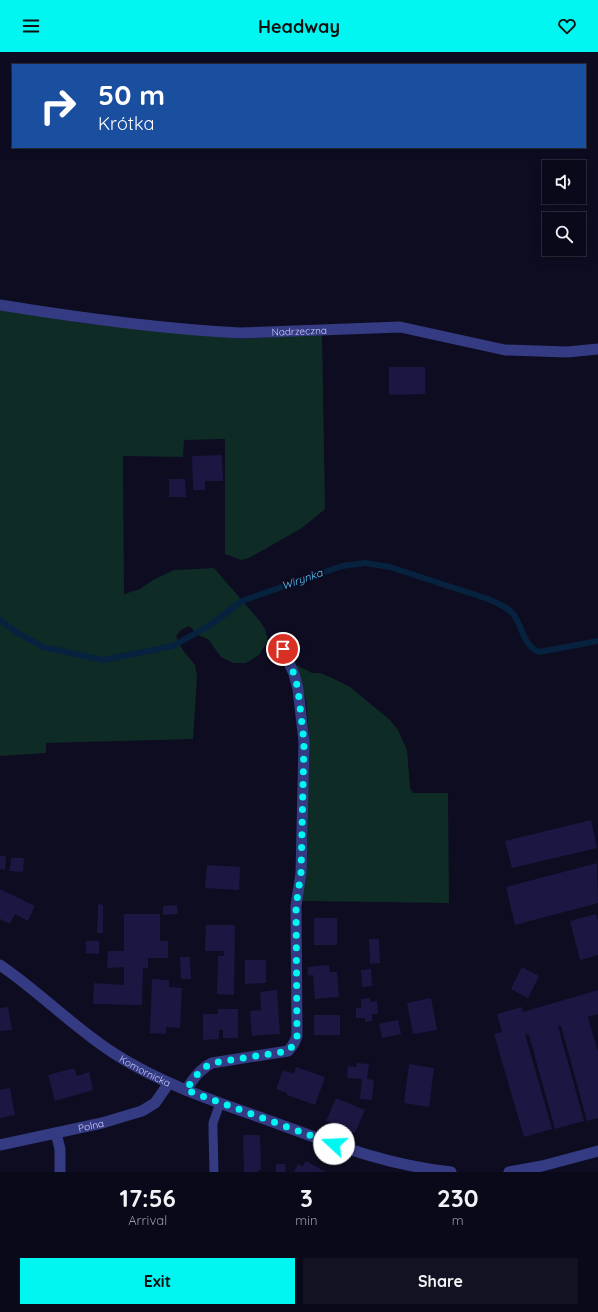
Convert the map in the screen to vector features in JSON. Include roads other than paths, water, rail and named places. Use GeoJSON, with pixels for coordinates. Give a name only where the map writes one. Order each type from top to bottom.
{"type":"FeatureCollection","features":[{"type":"Feature","properties":{"kind":"street","name":"Nadrzeczna"},"geometry":{"type":"LineString","coordinates":[[0,305],[83,319],[213,332],[400,327],[505,350],[567,352],[598,349]]}},
{"type":"Feature","properties":{"kind":"street"},"geometry":{"type":"LineString","coordinates":[[186,1090],[197,1074],[212,1063],[288,1051],[293,1047],[297,1036],[296,906],[301,873],[304,742],[298,689],[294,674],[283,649]]}},
{"type":"Feature","properties":{"kind":"street","name":"Komornicka"},"geometry":{"type":"LineString","coordinates":[[0,965],[101,1044],[126,1061],[169,1083],[220,1103],[364,1154],[406,1166],[451,1172]]}},
{"type":"Feature","properties":{"kind":"street","name":"Polna"},"geometry":{"type":"LineString","coordinates":[[0,1145],[124,1117],[147,1109],[155,1103],[169,1083]]}},
{"type":"Feature","properties":{"kind":"street"},"geometry":{"type":"LineString","coordinates":[[56,1133],[60,1149],[60,1172]]}},
{"type":"Feature","properties":{"kind":"street"},"geometry":{"type":"LineString","coordinates":[[509,1172],[542,1166],[598,1151]]}},
{"type":"Feature","properties":{"kind":"lane"},"geometry":{"type":"LineString","coordinates":[[214,1172],[213,1123],[220,1103]]}},
{"type":"Feature","properties":{"kind":"waterway","name":"Wirynka"},"geometry":{"type":"LineString","coordinates":[[0,620],[18,633],[43,647],[103,660],[173,646],[210,625],[242,601],[342,566],[365,563],[390,567],[488,599],[501,605],[513,614],[529,645],[539,652],[598,641]]}}]}
